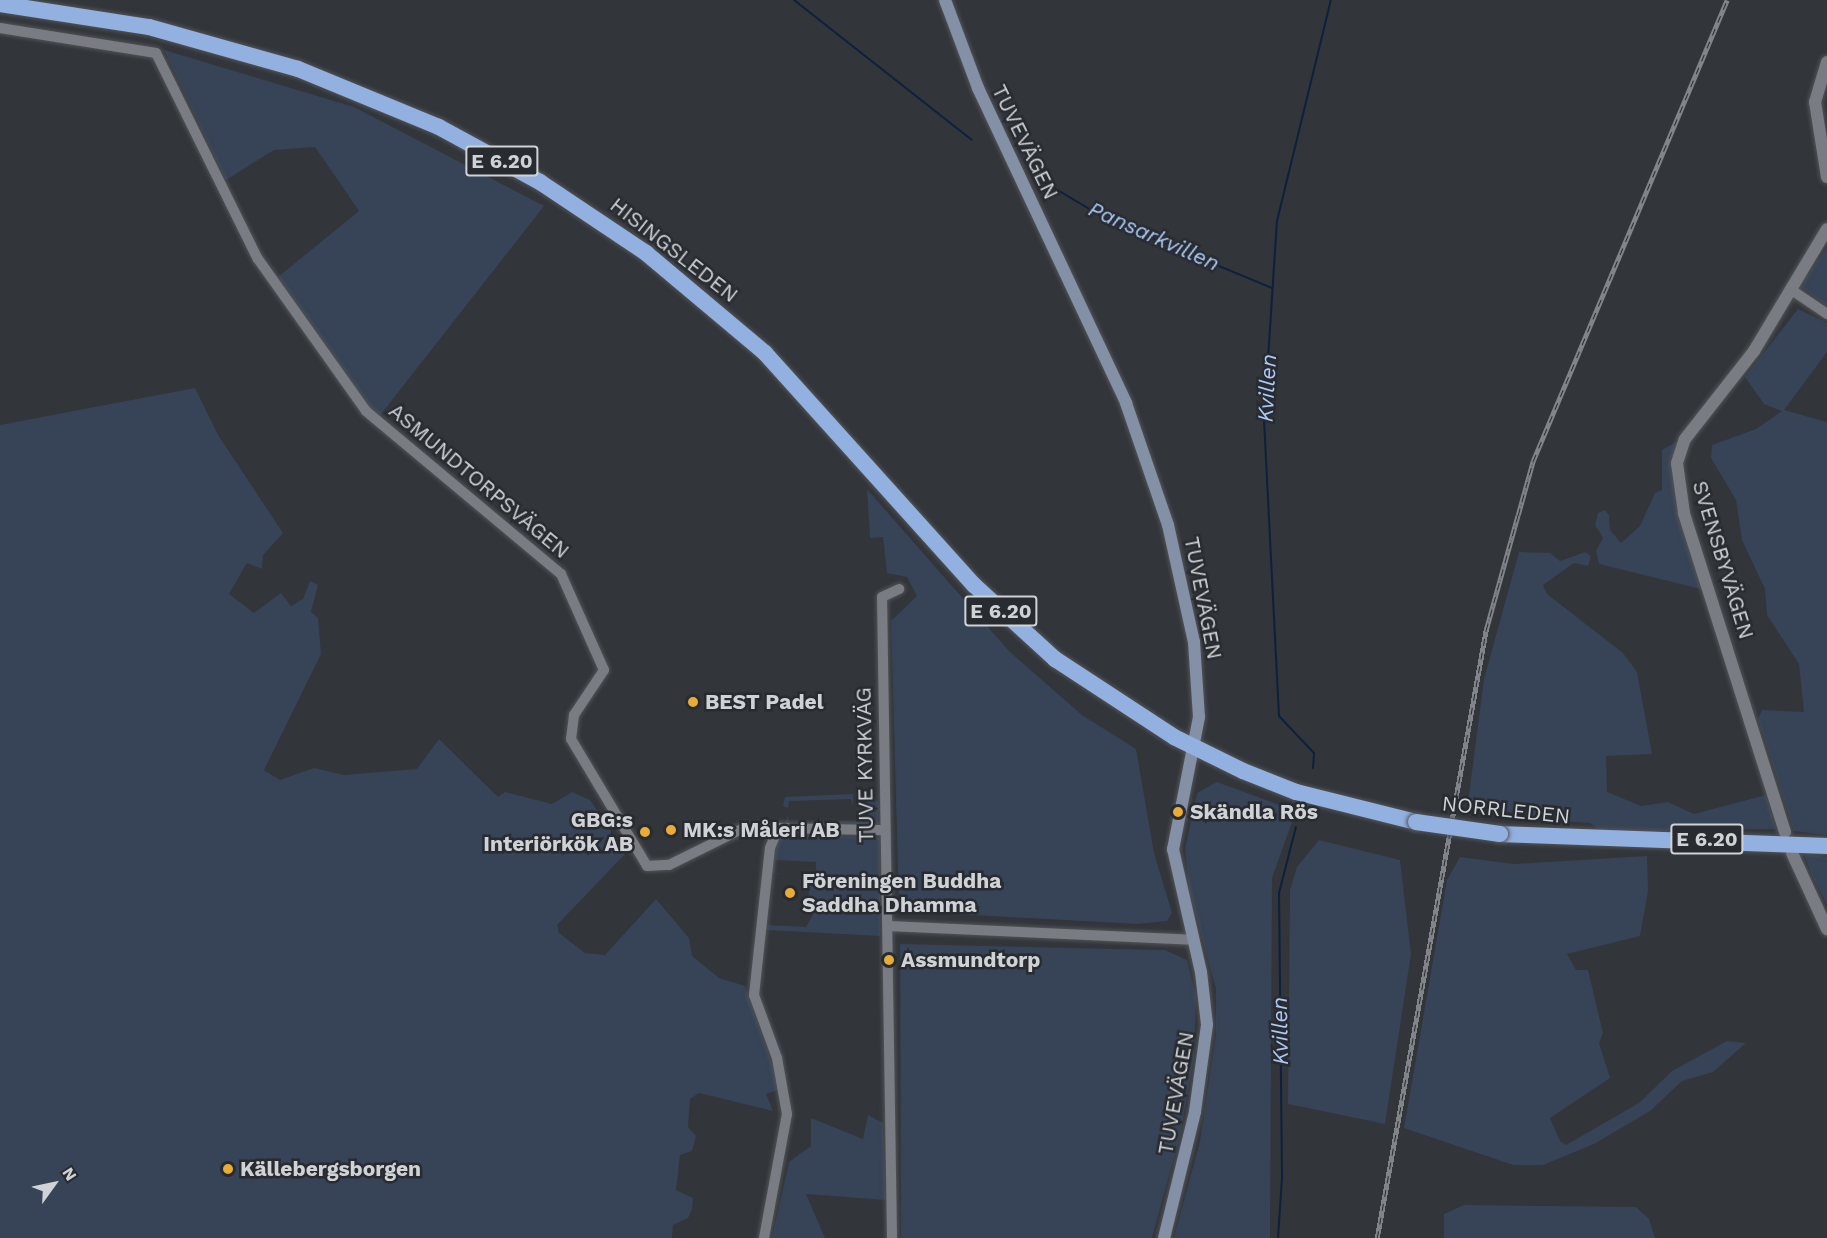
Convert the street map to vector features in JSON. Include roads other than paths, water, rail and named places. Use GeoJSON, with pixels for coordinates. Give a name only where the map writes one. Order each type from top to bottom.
{"type":"FeatureCollection","features":[{"type":"Feature","properties":{"kind":"highway","name":"HISINGSLEDEN"},"geometry":{"type":"LineString","coordinates":[[0,4],[148,27],[298,69],[439,127],[540,182],[646,253],[765,353],[974,585],[1027,635],[1105,695],[1194,747]]}},
{"type":"Feature","properties":{"kind":"highway","name":"NORRLEDEN"},"geometry":{"type":"LineString","coordinates":[[1194,747],[1286,788],[1416,822],[1500,834],[1827,846]]}},
{"type":"Feature","properties":{"kind":"main road","name":"TUVEVÄGEN"},"geometry":{"type":"LineString","coordinates":[[945,0],[975,81],[1110,364],[1152,475],[1194,642],[1200,704],[1194,747],[1173,849],[1205,996],[1206,1041],[1164,1238]]}},
{"type":"Feature","properties":{"kind":"street","name":"ASMUNDTORPSVÄGEN"},"geometry":{"type":"LineString","coordinates":[[0,28],[156,53],[258,259],[366,411],[561,574],[604,670],[574,715],[571,739],[647,866],[669,865],[742,829],[778,828]]}},
{"type":"Feature","properties":{"kind":"street"},"geometry":{"type":"LineString","coordinates":[[1827,62],[1815,102],[1827,177]]}},
{"type":"Feature","properties":{"kind":"street","name":"SVENSBYVÄGEN"},"geometry":{"type":"LineString","coordinates":[[1785,832],[1677,476],[1685,439],[1748,360],[1827,229]]}},
{"type":"Feature","properties":{"kind":"street"},"geometry":{"type":"LineString","coordinates":[[1790,289],[1827,314]]}},
{"type":"Feature","properties":{"kind":"street","name":"TUVE KYRKVÄG"},"geometry":{"type":"LineString","coordinates":[[892,1238],[882,597],[899,589]]}},
{"type":"Feature","properties":{"kind":"street"},"geometry":{"type":"LineString","coordinates":[[764,1238],[787,1114],[783,1082],[753,982],[765,869],[778,828],[885,830]]}},
{"type":"Feature","properties":{"kind":"street"},"geometry":{"type":"LineString","coordinates":[[1792,853],[1827,929]]}},
{"type":"Feature","properties":{"kind":"street"},"geometry":{"type":"LineString","coordinates":[[888,926],[1193,940]]}},
{"type":"Feature","properties":{"kind":"waterway","name":"Pansarkvillen"},"geometry":{"type":"LineString","coordinates":[[794,0],[972,140]]}},
{"type":"Feature","properties":{"kind":"waterway","name":"Kvillen"},"geometry":{"type":"LineString","coordinates":[[1313,768],[1314,753],[1279,716],[1264,421],[1277,221],[1331,0]]}},
{"type":"Feature","properties":{"kind":"waterway","name":"Pansarkvillen"},"geometry":{"type":"LineString","coordinates":[[1039,179],[1106,219],[1272,288]]}},
{"type":"Feature","properties":{"kind":"waterway","name":"Kvillen"},"geometry":{"type":"LineString","coordinates":[[1278,1238],[1282,1177],[1279,893],[1296,827]]}},
{"type":"Feature","properties":{"kind":"railway"},"geometry":{"type":"LineString","coordinates":[[1377,1238],[1486,630],[1533,461],[1727,0]]}},
{"type":"Feature","properties":{"kind":"place","name":"BEST Padel"},"geometry":{"type":"Point","coordinates":[693,702]}},
{"type":"Feature","properties":{"kind":"place","name":"Skändla Rös"},"geometry":{"type":"Point","coordinates":[1178,812]}},
{"type":"Feature","properties":{"kind":"place","name":"MK:s Måleri AB"},"geometry":{"type":"Point","coordinates":[671,830]}},
{"type":"Feature","properties":{"kind":"place","name":"GBG:s Interiörkök AB"},"geometry":{"type":"Point","coordinates":[645,832]}},
{"type":"Feature","properties":{"kind":"place","name":"Föreningen Buddha Saddha Dhamma"},"geometry":{"type":"Point","coordinates":[790,893]}},
{"type":"Feature","properties":{"kind":"place","name":"Assmundtorp"},"geometry":{"type":"Point","coordinates":[889,960]}},
{"type":"Feature","properties":{"kind":"place","name":"Källebergsborgen"},"geometry":{"type":"Point","coordinates":[228,1169]}}]}
